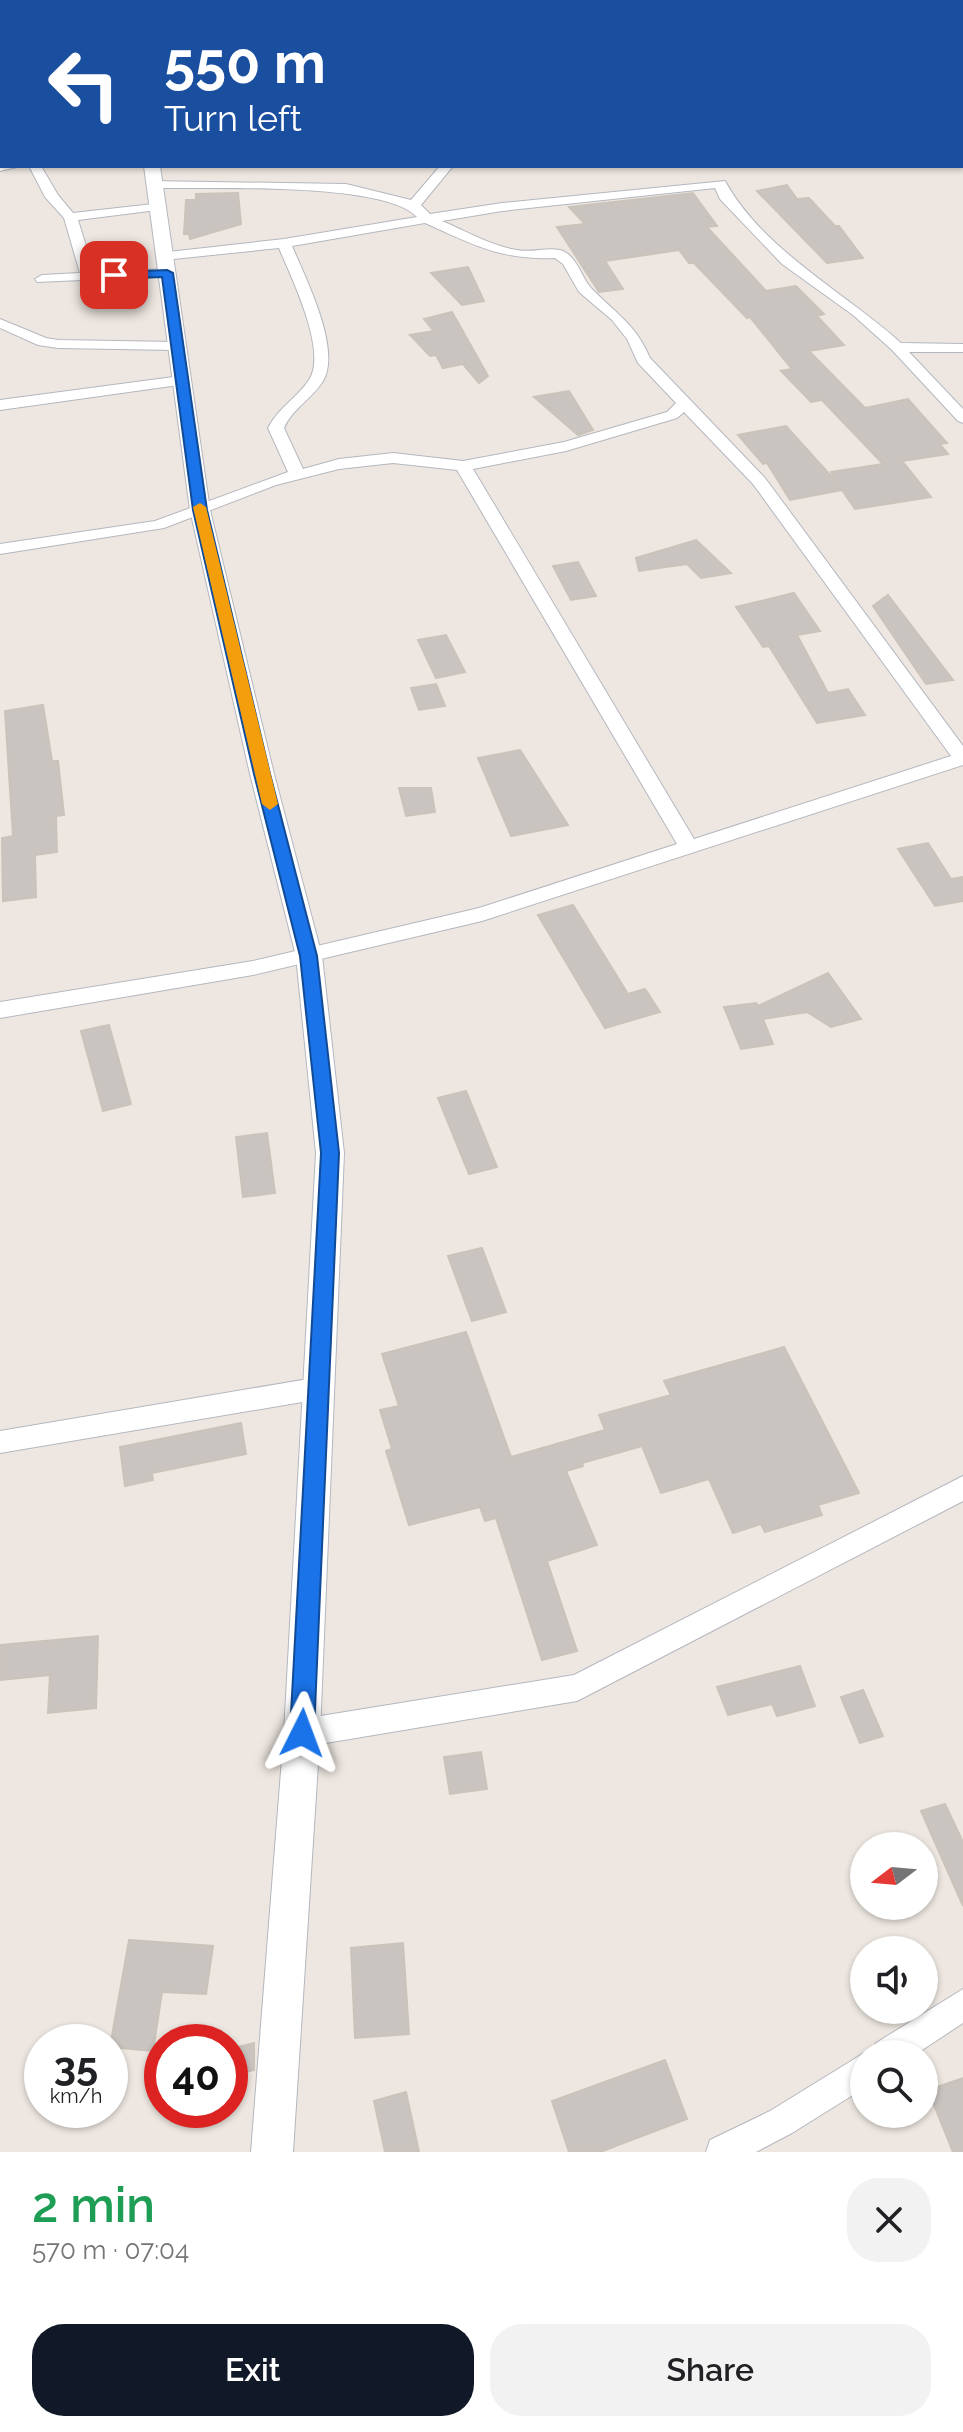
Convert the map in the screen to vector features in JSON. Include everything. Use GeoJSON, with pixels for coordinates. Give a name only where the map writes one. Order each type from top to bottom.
{"type":"FeatureCollection","features":[{"type":"Feature","properties":{"kind":"street"},"geometry":{"type":"LineString","coordinates":[[36,168],[52,197],[70,217],[88,276]]}},
{"type":"Feature","properties":{"kind":"street"},"geometry":{"type":"LineString","coordinates":[[414,205],[445,168]]}},
{"type":"Feature","properties":{"kind":"street"},"geometry":{"type":"LineString","coordinates":[[723,168],[720,184],[730,203],[787,261],[858,312],[897,347],[963,418]]}},
{"type":"Feature","properties":{"kind":"street"},"geometry":{"type":"LineString","coordinates":[[42,279],[165,265],[502,207],[720,184]]}},
{"type":"Feature","properties":{"kind":"street"},"geometry":{"type":"LineString","coordinates":[[0,1010],[309,956],[529,900],[963,759],[759,481],[643,360],[634,338],[617,317],[584,289],[568,262],[558,254],[519,255],[492,248],[427,219],[414,205],[367,192],[325,186],[154,185],[70,217]]}},
{"type":"Feature","properties":{"kind":"street"},"geometry":{"type":"LineString","coordinates":[[154,185],[200,510],[262,774],[309,956],[330,1153],[302,1733],[272,2152]]}},
{"type":"Feature","properties":{"kind":"street"},"geometry":{"type":"LineString","coordinates":[[284,243],[318,336],[321,361],[320,374],[279,419],[276,428],[297,474]]}},
{"type":"Feature","properties":{"kind":"street"},"geometry":{"type":"LineString","coordinates":[[0,323],[43,342],[58,344],[175,346]]}},
{"type":"Feature","properties":{"kind":"street"},"geometry":{"type":"LineString","coordinates":[[897,347],[963,348]]}},
{"type":"Feature","properties":{"kind":"street"},"geometry":{"type":"LineString","coordinates":[[0,405],[181,381]]}},
{"type":"Feature","properties":{"kind":"street"},"geometry":{"type":"LineString","coordinates":[[0,549],[158,525],[297,474],[339,464],[393,458],[463,466],[600,436],[672,415],[684,403]]}},
{"type":"Feature","properties":{"kind":"street"},"geometry":{"type":"LineString","coordinates":[[463,466],[688,846]]}},
{"type":"Feature","properties":{"kind":"street"},"geometry":{"type":"LineString","coordinates":[[0,1442],[169,1411],[320,1388]]}},
{"type":"Feature","properties":{"kind":"street"},"geometry":{"type":"LineString","coordinates":[[302,1733],[577,1688],[963,1488]]}},
{"type":"Feature","properties":{"kind":"street"},"geometry":{"type":"LineString","coordinates":[[909,2040],[963,2005]]}},
{"type":"Feature","properties":{"kind":"street"},"geometry":{"type":"LineString","coordinates":[[722,2152],[781,2122],[850,2078]]}},
{"type":"Feature","properties":{"kind":"building"},"geometry":{"type":"Polygon","coordinates":[[[787,185],[797,199],[809,198],[835,226],[839,226],[863,258],[827,263],[757,191],[787,185]]]}},
{"type":"Feature","properties":{"kind":"building"},"geometry":{"type":"Polygon","coordinates":[[[238,193],[241,224],[190,239],[189,234],[184,234],[186,200],[196,200],[196,194],[238,193]]]}},
{"type":"Feature","properties":{"kind":"building"},"geometry":{"type":"Polygon","coordinates":[[[693,193],[717,226],[707,227],[766,291],[796,286],[824,314],[817,316],[844,345],[809,351],[865,408],[908,399],[947,443],[940,444],[948,454],[902,461],[931,497],[855,509],[842,490],[790,500],[767,463],[763,464],[738,435],[786,426],[840,486],[831,472],[883,464],[822,400],[811,402],[781,371],[792,369],[750,317],[747,318],[679,250],[605,261],[623,289],[599,292],[557,227],[585,224],[569,207],[693,193]]]}},
{"type":"Feature","properties":{"kind":"building"},"geometry":{"type":"Polygon","coordinates":[[[468,267],[484,301],[462,305],[431,273],[468,267]]]}},
{"type":"Feature","properties":{"kind":"building"},"geometry":{"type":"Polygon","coordinates":[[[452,312],[488,376],[479,383],[463,364],[443,368],[436,355],[430,356],[410,335],[434,331],[424,319],[452,312]]]}},
{"type":"Feature","properties":{"kind":"building"},"geometry":{"type":"Polygon","coordinates":[[[569,391],[593,430],[578,435],[534,397],[569,391]]]}},
{"type":"Feature","properties":{"kind":"building"},"geometry":{"type":"Polygon","coordinates":[[[696,540],[731,573],[701,578],[687,564],[639,571],[636,558],[696,540]]]}},
{"type":"Feature","properties":{"kind":"building"},"geometry":{"type":"Polygon","coordinates":[[[578,562],[596,596],[571,600],[553,566],[578,562]]]}},
{"type":"Feature","properties":{"kind":"building"},"geometry":{"type":"Polygon","coordinates":[[[794,593],[820,631],[797,635],[828,693],[848,689],[865,715],[817,723],[769,646],[763,647],[736,607],[794,593]]]}},
{"type":"Feature","properties":{"kind":"building"},"geometry":{"type":"Polygon","coordinates":[[[888,595],[953,680],[926,684],[873,606],[888,595]]]}},
{"type":"Feature","properties":{"kind":"building"},"geometry":{"type":"Polygon","coordinates":[[[446,635],[465,672],[436,678],[418,640],[446,635]]]}},
{"type":"Feature","properties":{"kind":"building"},"geometry":{"type":"Polygon","coordinates":[[[436,684],[445,706],[419,710],[411,688],[436,684]]]}},
{"type":"Feature","properties":{"kind":"building"},"geometry":{"type":"Polygon","coordinates":[[[43,705],[52,761],[58,761],[64,815],[56,816],[57,852],[35,855],[36,897],[3,901],[2,838],[13,836],[5,711],[43,705]]]}},
{"type":"Feature","properties":{"kind":"building"},"geometry":{"type":"Polygon","coordinates":[[[520,750],[568,825],[511,836],[478,758],[520,750]]]}},
{"type":"Feature","properties":{"kind":"building"},"geometry":{"type":"Polygon","coordinates":[[[399,788],[431,788],[435,812],[406,816],[399,788]]]}},
{"type":"Feature","properties":{"kind":"building"},"geometry":{"type":"Polygon","coordinates":[[[928,843],[951,879],[963,877],[963,901],[935,906],[898,849],[928,843]]]}},
{"type":"Feature","properties":{"kind":"building"},"geometry":{"type":"Polygon","coordinates":[[[573,905],[628,994],[645,989],[660,1012],[605,1028],[538,915],[573,905]]]}},
{"type":"Feature","properties":{"kind":"building"},"geometry":{"type":"Polygon","coordinates":[[[828,973],[861,1019],[831,1027],[807,1012],[763,1019],[773,1044],[741,1049],[724,1007],[756,1003],[758,1006],[828,973]]]}},
{"type":"Feature","properties":{"kind":"building"},"geometry":{"type":"Polygon","coordinates":[[[109,1025],[131,1104],[103,1111],[81,1031],[109,1025]]]}},
{"type":"Feature","properties":{"kind":"building"},"geometry":{"type":"Polygon","coordinates":[[[466,1091],[497,1167],[469,1174],[438,1098],[466,1091]]]}},
{"type":"Feature","properties":{"kind":"building"},"geometry":{"type":"Polygon","coordinates":[[[267,1133],[275,1193],[243,1197],[236,1137],[267,1133]]]}},
{"type":"Feature","properties":{"kind":"building"},"geometry":{"type":"Polygon","coordinates":[[[482,1248],[506,1312],[472,1321],[448,1256],[482,1248]]]}},
{"type":"Feature","properties":{"kind":"building"},"geometry":{"type":"Polygon","coordinates":[[[466,1332],[511,1457],[605,1430],[599,1415],[671,1395],[664,1381],[784,1347],[859,1493],[818,1505],[822,1515],[765,1532],[761,1524],[733,1533],[709,1479],[661,1493],[642,1446],[582,1463],[583,1466],[566,1471],[597,1545],[547,1561],[577,1651],[542,1660],[496,1518],[485,1521],[480,1507],[409,1525],[386,1451],[392,1449],[380,1410],[399,1406],[382,1354],[466,1332]]]}},
{"type":"Feature","properties":{"kind":"building"},"geometry":{"type":"Polygon","coordinates":[[[241,1423],[246,1454],[152,1473],[153,1480],[125,1486],[120,1447],[241,1423]]]}},
{"type":"Feature","properties":{"kind":"building"},"geometry":{"type":"Polygon","coordinates":[[[98,1636],[96,1708],[48,1713],[50,1675],[0,1680],[0,1645],[98,1636]]]}},
{"type":"Feature","properties":{"kind":"building"},"geometry":{"type":"Polygon","coordinates":[[[800,1666],[815,1706],[777,1716],[772,1704],[728,1715],[717,1687],[800,1666]]]}},
{"type":"Feature","properties":{"kind":"building"},"geometry":{"type":"Polygon","coordinates":[[[863,1690],[883,1736],[860,1743],[841,1697],[863,1690]]]}},
{"type":"Feature","properties":{"kind":"building"},"geometry":{"type":"Polygon","coordinates":[[[481,1752],[487,1789],[450,1794],[444,1757],[481,1752]]]}},
{"type":"Feature","properties":{"kind":"building"},"geometry":{"type":"Polygon","coordinates":[[[945,1804],[963,1842],[963,1906],[938,1849],[938,1832],[930,1832],[921,1811],[945,1804]]]}},
{"type":"Feature","properties":{"kind":"building"},"geometry":{"type":"Polygon","coordinates":[[[129,1940],[213,1946],[206,1994],[162,1992],[157,2024],[144,2024],[144,2050],[128,2049],[128,2024],[114,2024],[129,1940]]]}},
{"type":"Feature","properties":{"kind":"building"},"geometry":{"type":"Polygon","coordinates":[[[403,1943],[409,2034],[355,2038],[351,1948],[403,1943]]]}},
{"type":"Feature","properties":{"kind":"building"},"geometry":{"type":"Polygon","coordinates":[[[254,2043],[254,2070],[248,2072],[248,2044],[254,2043]]]}},
{"type":"Feature","properties":{"kind":"building"},"geometry":{"type":"Polygon","coordinates":[[[665,2060],[687,2119],[600,2152],[569,2152],[552,2101],[665,2060]]]}},
{"type":"Feature","properties":{"kind":"building"},"geometry":{"type":"Polygon","coordinates":[[[963,2078],[963,2152],[953,2152],[938,2115],[938,2087],[963,2078]]]}},
{"type":"Feature","properties":{"kind":"building"},"geometry":{"type":"Polygon","coordinates":[[[406,2092],[419,2152],[385,2152],[374,2101],[406,2092]]]}},
{"type":"Feature","properties":{"kind":"slow traffic"},"geometry":{"type":"LineString","coordinates":[[200,507],[270,804]]}},
{"type":"Feature","properties":{"kind":"route"},"geometry":{"type":"LineString","coordinates":[[114,275],[167,273],[200,510],[262,774],[309,956],[330,1153],[302,1733]]}}]}
